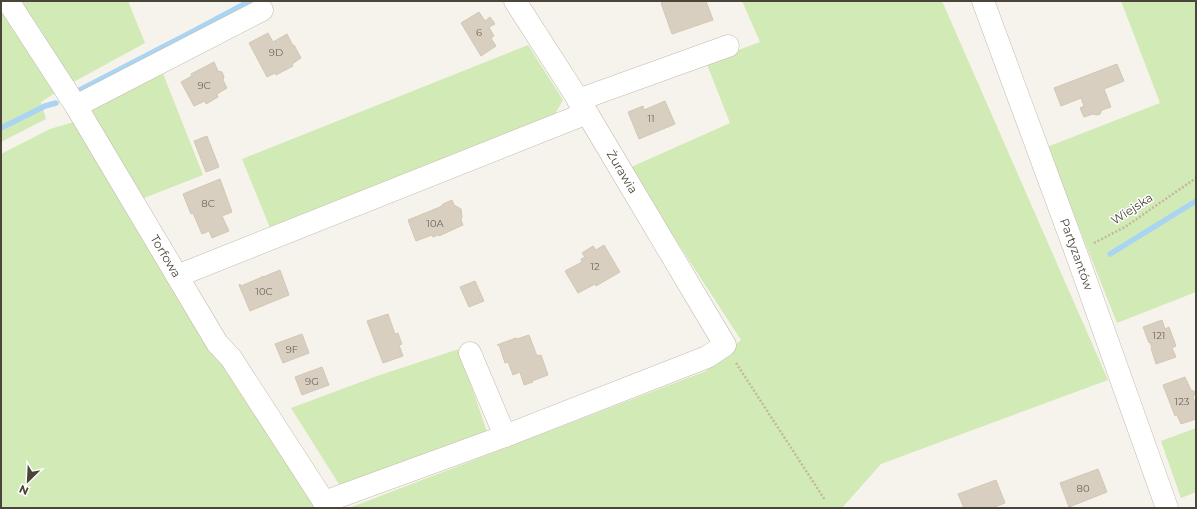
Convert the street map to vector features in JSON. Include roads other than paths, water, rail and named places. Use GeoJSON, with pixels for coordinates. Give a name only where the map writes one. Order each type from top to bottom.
{"type":"FeatureCollection","features":[{"type":"Feature","properties":{"kind":"street","name":"Torfowa"},"geometry":{"type":"LineString","coordinates":[[8,1],[76,106],[217,343],[231,358],[326,505]]}},
{"type":"Feature","properties":{"kind":"street","name":"Żurawia"},"geometry":{"type":"LineString","coordinates":[[505,436],[707,357],[725,345],[583,106],[515,1]]}},
{"type":"Feature","properties":{"kind":"street","name":"Partyzantów"},"geometry":{"type":"LineString","coordinates":[[983,1],[1075,250],[1166,508]]}},
{"type":"Feature","properties":{"kind":"street"},"geometry":{"type":"LineString","coordinates":[[76,106],[262,10]]}},
{"type":"Feature","properties":{"kind":"street"},"geometry":{"type":"LineString","coordinates":[[177,276],[728,46]]}},
{"type":"Feature","properties":{"kind":"street"},"geometry":{"type":"LineString","coordinates":[[326,505],[505,436],[470,353]]}},
{"type":"Feature","properties":{"kind":"waterway"},"geometry":{"type":"LineString","coordinates":[[74,93],[250,1]]}},
{"type":"Feature","properties":{"kind":"waterway"},"geometry":{"type":"LineString","coordinates":[[1,128],[45,106],[56,103]]}},
{"type":"Feature","properties":{"kind":"waterway"},"geometry":{"type":"LineString","coordinates":[[1110,254],[1196,201]]}}]}
